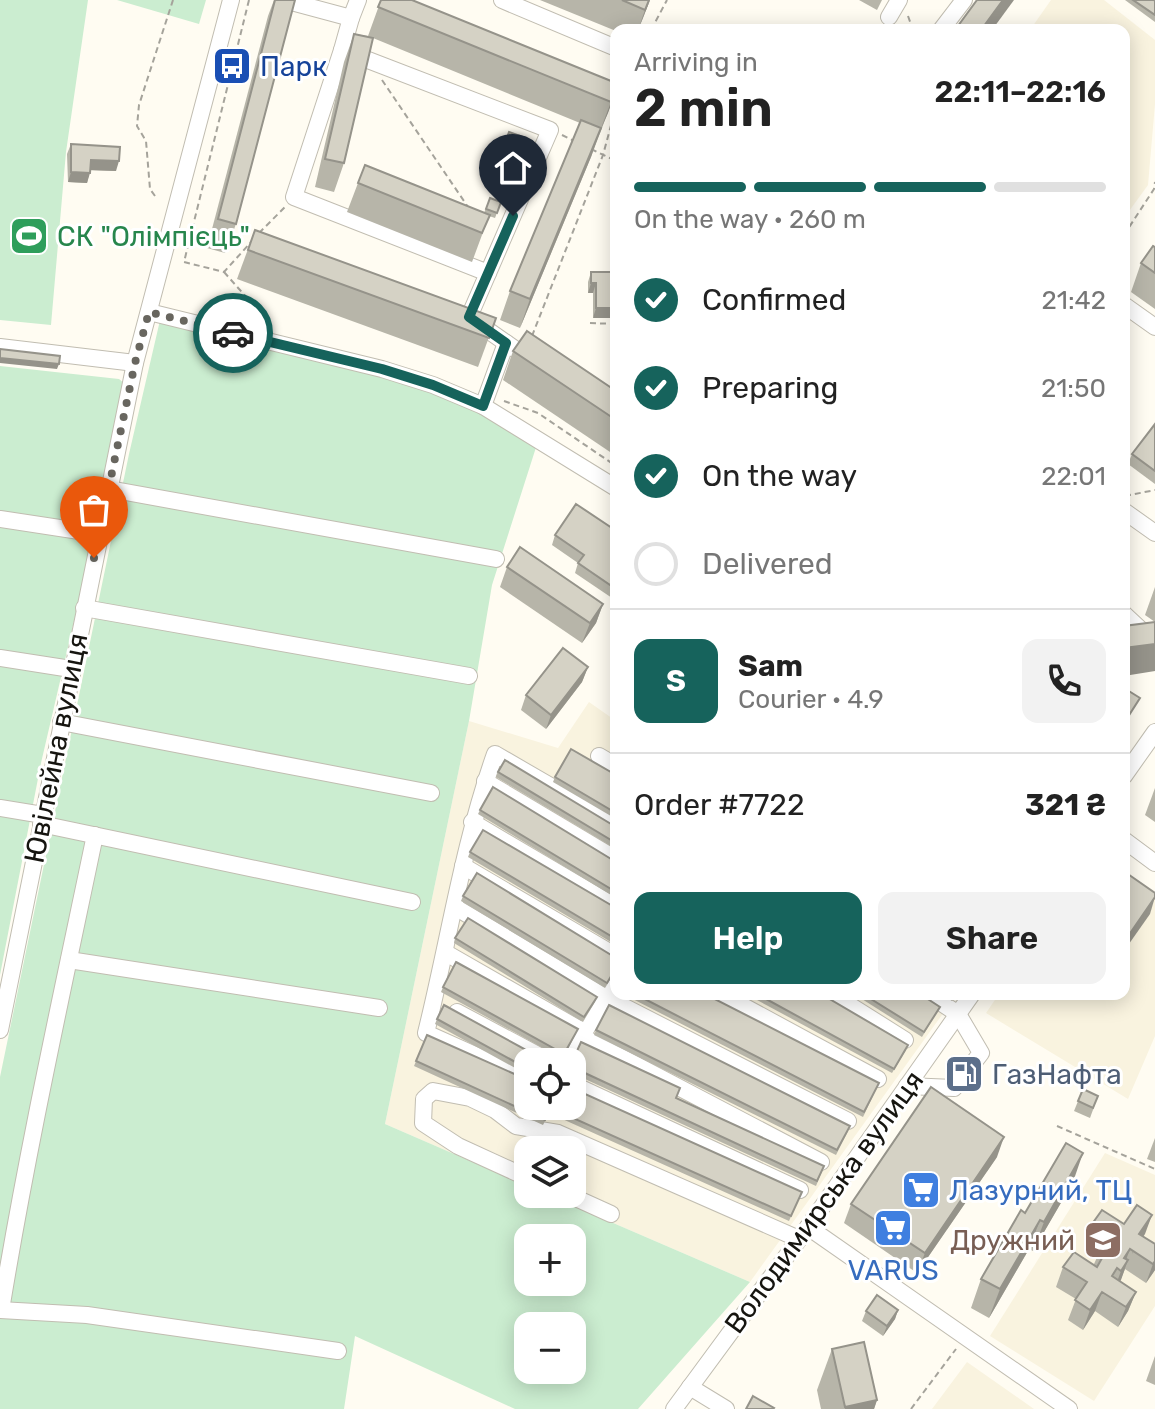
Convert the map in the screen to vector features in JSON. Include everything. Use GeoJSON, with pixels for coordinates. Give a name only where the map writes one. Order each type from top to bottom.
{"type":"FeatureCollection","features":[{"type":"Feature","properties":{"kind":"street","name":"Ювілейна вулиця"},"geometry":{"type":"LineString","coordinates":[[0,1030],[135,363],[231,0]]}},
{"type":"Feature","properties":{"kind":"street"},"geometry":{"type":"LineString","coordinates":[[284,0],[351,18]]}},
{"type":"Feature","properties":{"kind":"street"},"geometry":{"type":"LineString","coordinates":[[358,0],[294,197],[488,273]]}},
{"type":"Feature","properties":{"kind":"street"},"geometry":{"type":"LineString","coordinates":[[502,0],[610,45]]}},
{"type":"Feature","properties":{"kind":"street"},"geometry":{"type":"LineString","coordinates":[[889,17],[899,0]]}},
{"type":"Feature","properties":{"kind":"street"},"geometry":{"type":"LineString","coordinates":[[946,24],[964,0]]}},
{"type":"Feature","properties":{"kind":"street"},"geometry":{"type":"LineString","coordinates":[[342,50],[550,130],[488,273],[462,315],[550,373]]}},
{"type":"Feature","properties":{"kind":"street"},"geometry":{"type":"LineString","coordinates":[[149,312],[382,369],[433,385],[483,406],[610,484]]}},
{"type":"Feature","properties":{"kind":"street"},"geometry":{"type":"LineString","coordinates":[[1130,316],[1155,327]]}},
{"type":"Feature","properties":{"kind":"street"},"geometry":{"type":"LineString","coordinates":[[483,406],[506,343]]}},
{"type":"Feature","properties":{"kind":"street"},"geometry":{"type":"LineString","coordinates":[[0,347],[135,363]]}},
{"type":"Feature","properties":{"kind":"street"},"geometry":{"type":"LineString","coordinates":[[109,489],[496,559]]}},
{"type":"Feature","properties":{"kind":"street"},"geometry":{"type":"LineString","coordinates":[[1130,515],[1155,533]]}},
{"type":"Feature","properties":{"kind":"street"},"geometry":{"type":"LineString","coordinates":[[0,519],[99,534]]}},
{"type":"Feature","properties":{"kind":"street"},"geometry":{"type":"LineString","coordinates":[[84,608],[469,676]]}},
{"type":"Feature","properties":{"kind":"street"},"geometry":{"type":"LineString","coordinates":[[1130,620],[1155,643]]}},
{"type":"Feature","properties":{"kind":"street"},"geometry":{"type":"LineString","coordinates":[[0,658],[71,669]]}},
{"type":"Feature","properties":{"kind":"street"},"geometry":{"type":"LineString","coordinates":[[61,722],[431,793]]}},
{"type":"Feature","properties":{"kind":"street"},"geometry":{"type":"LineString","coordinates":[[1130,767],[1155,732]]}},
{"type":"Feature","properties":{"kind":"street"},"geometry":{"type":"LineString","coordinates":[[514,1073],[426,1033],[446,953],[472,822],[495,754],[610,821]]}},
{"type":"Feature","properties":{"kind":"street"},"geometry":{"type":"LineString","coordinates":[[599,756],[610,762]]}},
{"type":"Feature","properties":{"kind":"street"},"geometry":{"type":"LineString","coordinates":[[485,781],[610,855]]}},
{"type":"Feature","properties":{"kind":"street"},"geometry":{"type":"LineString","coordinates":[[0,808],[95,835],[412,902]]}},
{"type":"Feature","properties":{"kind":"street"},"geometry":{"type":"LineString","coordinates":[[472,822],[610,903]]}},
{"type":"Feature","properties":{"kind":"street"},"geometry":{"type":"LineString","coordinates":[[95,835],[22,1184],[0,1310],[87,1315],[338,1351]]}},
{"type":"Feature","properties":{"kind":"street"},"geometry":{"type":"LineString","coordinates":[[1130,844],[1155,863]]}},
{"type":"Feature","properties":{"kind":"street"},"geometry":{"type":"LineString","coordinates":[[463,866],[610,952]]}},
{"type":"Feature","properties":{"kind":"street"},"geometry":{"type":"LineString","coordinates":[[455,907],[610,990]]}},
{"type":"Feature","properties":{"kind":"street"},"geometry":{"type":"LineString","coordinates":[[446,953],[583,1034],[821,1162]]}},
{"type":"Feature","properties":{"kind":"street"},"geometry":{"type":"LineString","coordinates":[[69,960],[379,1008]]}},
{"type":"Feature","properties":{"kind":"street"},"geometry":{"type":"LineString","coordinates":[[574,1048],[610,993]]}},
{"type":"Feature","properties":{"kind":"street"},"geometry":{"type":"LineString","coordinates":[[434,1000],[525,1048]]}},
{"type":"Feature","properties":{"kind":"street"},"geometry":{"type":"LineString","coordinates":[[627,1000],[848,1121]]}},
{"type":"Feature","properties":{"kind":"street"},"geometry":{"type":"LineString","coordinates":[[732,1000],[878,1079]]}},
{"type":"Feature","properties":{"kind":"street"},"geometry":{"type":"LineString","coordinates":[[842,1000],[905,1040]]}},
{"type":"Feature","properties":{"kind":"street"},"geometry":{"type":"LineString","coordinates":[[907,1086],[954,1088],[981,1053],[958,1014],[937,1000]]}},
{"type":"Feature","properties":{"kind":"street","name":"Володимирська вулиця"},"geometry":{"type":"LineString","coordinates":[[674,1409],[968,1000]]}},
{"type":"Feature","properties":{"kind":"street"},"geometry":{"type":"LineString","coordinates":[[514,1172],[458,1146],[423,1123],[424,1099],[433,1091],[470,1098],[495,1110],[516,1126],[565,1136]]}},
{"type":"Feature","properties":{"kind":"street"},"geometry":{"type":"LineString","coordinates":[[586,1091],[800,1190]]}},
{"type":"Feature","properties":{"kind":"street"},"geometry":{"type":"LineString","coordinates":[[586,1144],[803,1233],[966,1337],[1069,1409]]}},
{"type":"Feature","properties":{"kind":"street"},"geometry":{"type":"LineString","coordinates":[[586,1203],[611,1214]]}},
{"type":"Feature","properties":{"kind":"street"},"geometry":{"type":"LineString","coordinates":[[690,1387],[726,1409]]}},
{"type":"Feature","properties":{"kind":"path"},"geometry":{"type":"LineString","coordinates":[[155,196],[150,189],[146,141],[137,126],[139,105],[173,0]]}},
{"type":"Feature","properties":{"kind":"path"},"geometry":{"type":"LineString","coordinates":[[249,0],[184,262],[224,272],[294,197]]}},
{"type":"Feature","properties":{"kind":"path"},"geometry":{"type":"LineString","coordinates":[[654,24],[667,0]]}},
{"type":"Feature","properties":{"kind":"path"},"geometry":{"type":"LineString","coordinates":[[908,15],[911,24]]}},
{"type":"Feature","properties":{"kind":"path"},"geometry":{"type":"LineString","coordinates":[[367,60],[474,216]]}},
{"type":"Feature","properties":{"kind":"path"},"geometry":{"type":"LineString","coordinates":[[524,355],[603,155],[610,129]]}},
{"type":"Feature","properties":{"kind":"path"},"geometry":{"type":"LineString","coordinates":[[550,130],[576,142]]}},
{"type":"Feature","properties":{"kind":"path"},"geometry":{"type":"LineString","coordinates":[[589,148],[610,158]]}},
{"type":"Feature","properties":{"kind":"path"},"geometry":{"type":"LineString","coordinates":[[1130,226],[1154,189],[1155,182]]}},
{"type":"Feature","properties":{"kind":"path"},"geometry":{"type":"LineString","coordinates":[[590,323],[610,324]]}},
{"type":"Feature","properties":{"kind":"path"},"geometry":{"type":"LineString","coordinates":[[1130,495],[1155,490]]}},
{"type":"Feature","properties":{"kind":"path"},"geometry":{"type":"LineString","coordinates":[[1057,1126],[1155,1169]]}},
{"type":"Feature","properties":{"kind":"path"},"geometry":{"type":"LineString","coordinates":[[911,1409],[966,1337]]}},
{"type":"Feature","properties":{"kind":"shaded area"},"geometry":{"type":"Polygon","coordinates":[[[1051,0],[1104,0],[1155,40],[1155,104],[1148,185],[1130,210],[1130,24],[1034,24],[1051,0]]]}},
{"type":"Feature","properties":{"kind":"shaded area"},"geometry":{"type":"Polygon","coordinates":[[[589,702],[610,717],[610,1000],[953,1000],[750,1282],[578,1208],[586,1208],[586,1136],[514,1136],[514,1180],[385,1124],[469,721],[558,748],[589,702]]]}},
{"type":"Feature","properties":{"kind":"shaded area"},"geometry":{"type":"Polygon","coordinates":[[[1130,883],[1155,899],[1155,1036],[1128,1099],[986,1013],[995,1000],[1130,1000],[1130,883]]]}},
{"type":"Feature","properties":{"kind":"shaded area","name":"Дружний"},"geometry":{"type":"Polygon","coordinates":[[[1105,1153],[1155,1175],[1155,1306],[1094,1401],[990,1336],[1105,1153]]]}},
{"type":"Feature","properties":{"kind":"shaded area"},"geometry":{"type":"Polygon","coordinates":[[[967,1362],[1034,1409],[932,1409],[967,1362]]]}},
{"type":"Feature","properties":{"kind":"green space","name":"СК \"Олімпієць\""},"geometry":{"type":"Polygon","coordinates":[[[0,0],[88,0],[66,152],[51,325],[0,320],[0,0]]]}},
{"type":"Feature","properties":{"kind":"green space"},"geometry":{"type":"Polygon","coordinates":[[[117,0],[206,0],[199,24],[117,0]]]}},
{"type":"Feature","properties":{"kind":"green space"},"geometry":{"type":"Polygon","coordinates":[[[161,316],[382,369],[539,438],[492,585],[469,721],[385,1124],[514,1180],[514,1208],[578,1208],[750,1282],[638,1409],[515,1409],[355,1336],[344,1409],[0,1409],[0,1077],[129,454],[161,316]]]}},
{"type":"Feature","properties":{"kind":"green space"},"geometry":{"type":"Polygon","coordinates":[[[0,366],[119,379],[125,384],[95,531],[41,763],[0,975],[0,366]]]}},
{"type":"Feature","properties":{"kind":"building"},"geometry":{"type":"Polygon","coordinates":[[[275,0],[295,0],[236,224],[218,219],[275,0]]]}},
{"type":"Feature","properties":{"kind":"building"},"geometry":{"type":"Polygon","coordinates":[[[381,0],[412,0],[610,81],[610,102],[378,7],[381,0]]]}},
{"type":"Feature","properties":{"kind":"building"},"geometry":{"type":"Polygon","coordinates":[[[622,0],[649,0],[645,10],[622,0]]]}},
{"type":"Feature","properties":{"kind":"building"},"geometry":{"type":"Polygon","coordinates":[[[977,0],[1003,0],[985,24],[959,24],[977,0]]]}},
{"type":"Feature","properties":{"kind":"building"},"geometry":{"type":"Polygon","coordinates":[[[1133,0],[1154,0],[1155,15],[1133,0]]]}},
{"type":"Feature","properties":{"kind":"building"},"geometry":{"type":"Polygon","coordinates":[[[354,34],[373,38],[344,163],[325,159],[354,34]]]}},
{"type":"Feature","properties":{"kind":"building"},"geometry":{"type":"Polygon","coordinates":[[[581,120],[601,128],[530,299],[510,291],[581,120]]]}},
{"type":"Feature","properties":{"kind":"building"},"geometry":{"type":"Polygon","coordinates":[[[509,132],[526,138],[513,174],[496,168],[509,132]]]}},
{"type":"Feature","properties":{"kind":"building"},"geometry":{"type":"Polygon","coordinates":[[[71,144],[120,147],[119,161],[91,160],[90,173],[71,172],[71,144]]]}},
{"type":"Feature","properties":{"kind":"building"},"geometry":{"type":"Polygon","coordinates":[[[365,165],[490,215],[482,233],[358,183],[365,165]]]}},
{"type":"Feature","properties":{"kind":"building"},"geometry":{"type":"Polygon","coordinates":[[[490,198],[501,202],[497,213],[486,209],[490,198]]]}},
{"type":"Feature","properties":{"kind":"building"},"geometry":{"type":"Polygon","coordinates":[[[255,230],[496,318],[489,338],[248,250],[255,230]]]}},
{"type":"Feature","properties":{"kind":"building"},"geometry":{"type":"Polygon","coordinates":[[[1155,247],[1155,273],[1141,263],[1155,247]]]}},
{"type":"Feature","properties":{"kind":"building"},"geometry":{"type":"Polygon","coordinates":[[[591,272],[610,272],[610,308],[596,308],[596,283],[591,283],[591,272]]]}},
{"type":"Feature","properties":{"kind":"building"},"geometry":{"type":"Polygon","coordinates":[[[527,331],[610,387],[610,416],[513,351],[527,331]]]}},
{"type":"Feature","properties":{"kind":"building"},"geometry":{"type":"Polygon","coordinates":[[[0,349],[60,356],[59,364],[0,358],[0,349]]]}},
{"type":"Feature","properties":{"kind":"building"},"geometry":{"type":"Polygon","coordinates":[[[1155,424],[1155,471],[1132,454],[1155,424]]]}},
{"type":"Feature","properties":{"kind":"building"},"geometry":{"type":"Polygon","coordinates":[[[576,504],[610,527],[610,585],[578,563],[584,555],[555,535],[576,504]]]}},
{"type":"Feature","properties":{"kind":"building"},"geometry":{"type":"Polygon","coordinates":[[[520,547],[603,604],[590,623],[507,567],[520,547]]]}},
{"type":"Feature","properties":{"kind":"building"},"geometry":{"type":"Polygon","coordinates":[[[1155,622],[1155,644],[1130,647],[1130,625],[1155,622]]]}},
{"type":"Feature","properties":{"kind":"building"},"geometry":{"type":"Polygon","coordinates":[[[563,648],[588,667],[551,715],[526,695],[563,648]]]}},
{"type":"Feature","properties":{"kind":"building"},"geometry":{"type":"Polygon","coordinates":[[[1130,692],[1140,698],[1130,714],[1130,692]]]}},
{"type":"Feature","properties":{"kind":"building"},"geometry":{"type":"Polygon","coordinates":[[[571,749],[610,772],[610,809],[555,777],[571,749]]]}},
{"type":"Feature","properties":{"kind":"building"},"geometry":{"type":"Polygon","coordinates":[[[505,760],[610,823],[610,839],[498,772],[505,760]]]}},
{"type":"Feature","properties":{"kind":"building"},"geometry":{"type":"Polygon","coordinates":[[[493,787],[610,858],[610,888],[480,810],[493,787]]]}},
{"type":"Feature","properties":{"kind":"building"},"geometry":{"type":"Polygon","coordinates":[[[483,830],[610,904],[610,935],[470,852],[483,830]]]}},
{"type":"Feature","properties":{"kind":"building"},"geometry":{"type":"Polygon","coordinates":[[[477,873],[610,954],[610,978],[607,983],[463,896],[477,873]]]}},
{"type":"Feature","properties":{"kind":"building"},"geometry":{"type":"Polygon","coordinates":[[[1130,876],[1155,893],[1130,933],[1130,876]]]}},
{"type":"Feature","properties":{"kind":"building"},"geometry":{"type":"Polygon","coordinates":[[[468,918],[597,997],[584,1017],[455,938],[468,918]]]}},
{"type":"Feature","properties":{"kind":"building"},"geometry":{"type":"Polygon","coordinates":[[[456,962],[578,1029],[567,1048],[553,1048],[443,987],[456,962]]]}},
{"type":"Feature","properties":{"kind":"building"},"geometry":{"type":"Polygon","coordinates":[[[647,1000],[717,1000],[879,1083],[864,1112],[647,1000]]]}},
{"type":"Feature","properties":{"kind":"building"},"geometry":{"type":"Polygon","coordinates":[[[768,1000],[831,1000],[908,1045],[894,1069],[768,1000]]]}},
{"type":"Feature","properties":{"kind":"building"},"geometry":{"type":"Polygon","coordinates":[[[873,1000],[929,1000],[940,1007],[924,1032],[873,1000]]]}},
{"type":"Feature","properties":{"kind":"building"},"geometry":{"type":"Polygon","coordinates":[[[444,1005],[522,1048],[514,1048],[514,1061],[437,1019],[444,1005]]]}},
{"type":"Feature","properties":{"kind":"building"},"geometry":{"type":"Polygon","coordinates":[[[609,1005],[850,1126],[837,1150],[596,1030],[609,1005]]]}},
{"type":"Feature","properties":{"kind":"building"},"geometry":{"type":"Polygon","coordinates":[[[427,1035],[514,1074],[514,1106],[416,1061],[427,1035]]]}},
{"type":"Feature","properties":{"kind":"building"},"geometry":{"type":"Polygon","coordinates":[[[581,1042],[680,1088],[676,1098],[824,1166],[817,1181],[586,1074],[586,1048],[578,1048],[581,1042]]]}},
{"type":"Feature","properties":{"kind":"building","name":"Лазурний, ТЦ"},"geometry":{"type":"Polygon","coordinates":[[[931,1087],[1004,1137],[925,1253],[851,1204],[931,1087]]]}},
{"type":"Feature","properties":{"kind":"building"},"geometry":{"type":"Polygon","coordinates":[[[1083,1089],[1098,1096],[1093,1108],[1078,1101],[1083,1089]]]}},
{"type":"Feature","properties":{"kind":"building"},"geometry":{"type":"Polygon","coordinates":[[[586,1094],[802,1192],[791,1216],[578,1120],[586,1120],[586,1094]]]}},
{"type":"Feature","properties":{"kind":"building"},"geometry":{"type":"Polygon","coordinates":[[[1066,1143],[1083,1153],[1044,1222],[1040,1220],[1000,1289],[981,1279],[1021,1210],[1025,1213],[1066,1143]]]}},
{"type":"Feature","properties":{"kind":"building"},"geometry":{"type":"Polygon","coordinates":[[[1137,1205],[1152,1215],[1139,1234],[1155,1244],[1155,1261],[1153,1264],[1130,1249],[1121,1271],[1117,1268],[1112,1276],[1136,1292],[1126,1307],[1102,1292],[1090,1310],[1075,1300],[1087,1282],[1063,1267],[1074,1252],[1097,1267],[1102,1258],[1097,1255],[1104,1245],[1109,1248],[1115,1239],[1092,1224],[1102,1210],[1124,1224],[1137,1205]]]}},
{"type":"Feature","properties":{"kind":"building"},"geometry":{"type":"Polygon","coordinates":[[[877,1295],[898,1310],[887,1326],[866,1311],[877,1295]]]}},
{"type":"Feature","properties":{"kind":"building"},"geometry":{"type":"Polygon","coordinates":[[[864,1342],[877,1400],[845,1407],[832,1349],[864,1342]]]}},
{"type":"Feature","properties":{"kind":"building"},"geometry":{"type":"Polygon","coordinates":[[[753,1396],[774,1408],[746,1409],[753,1396]]]}},
{"type":"Feature","properties":{"kind":"way so far"},"geometry":{"type":"LineString","coordinates":[[94,558],[135,363],[149,312],[233,333]]}},
{"type":"Feature","properties":{"kind":"place","name":"Парк"},"geometry":{"type":"Point","coordinates":[232,66]}},
{"type":"Feature","properties":{"kind":"place","name":"СК \"Олімпієць\""},"geometry":{"type":"Point","coordinates":[29,236]}},
{"type":"Feature","properties":{"kind":"place","name":"ГазНафта"},"geometry":{"type":"Point","coordinates":[964,1074]}},
{"type":"Feature","properties":{"kind":"place","name":"Лазурний, ТЦ"},"geometry":{"type":"Point","coordinates":[921,1190]}},
{"type":"Feature","properties":{"kind":"place","name":"VARUS"},"geometry":{"type":"Point","coordinates":[893,1228]}},
{"type":"Feature","properties":{"kind":"place","name":"Дружний"},"geometry":{"type":"Point","coordinates":[1103,1240]}},
{"type":"Feature","properties":{"kind":"route"},"geometry":{"type":"LineString","coordinates":[[233,333],[382,369],[433,385],[483,406],[506,343],[469,317],[513,216]]}}]}
